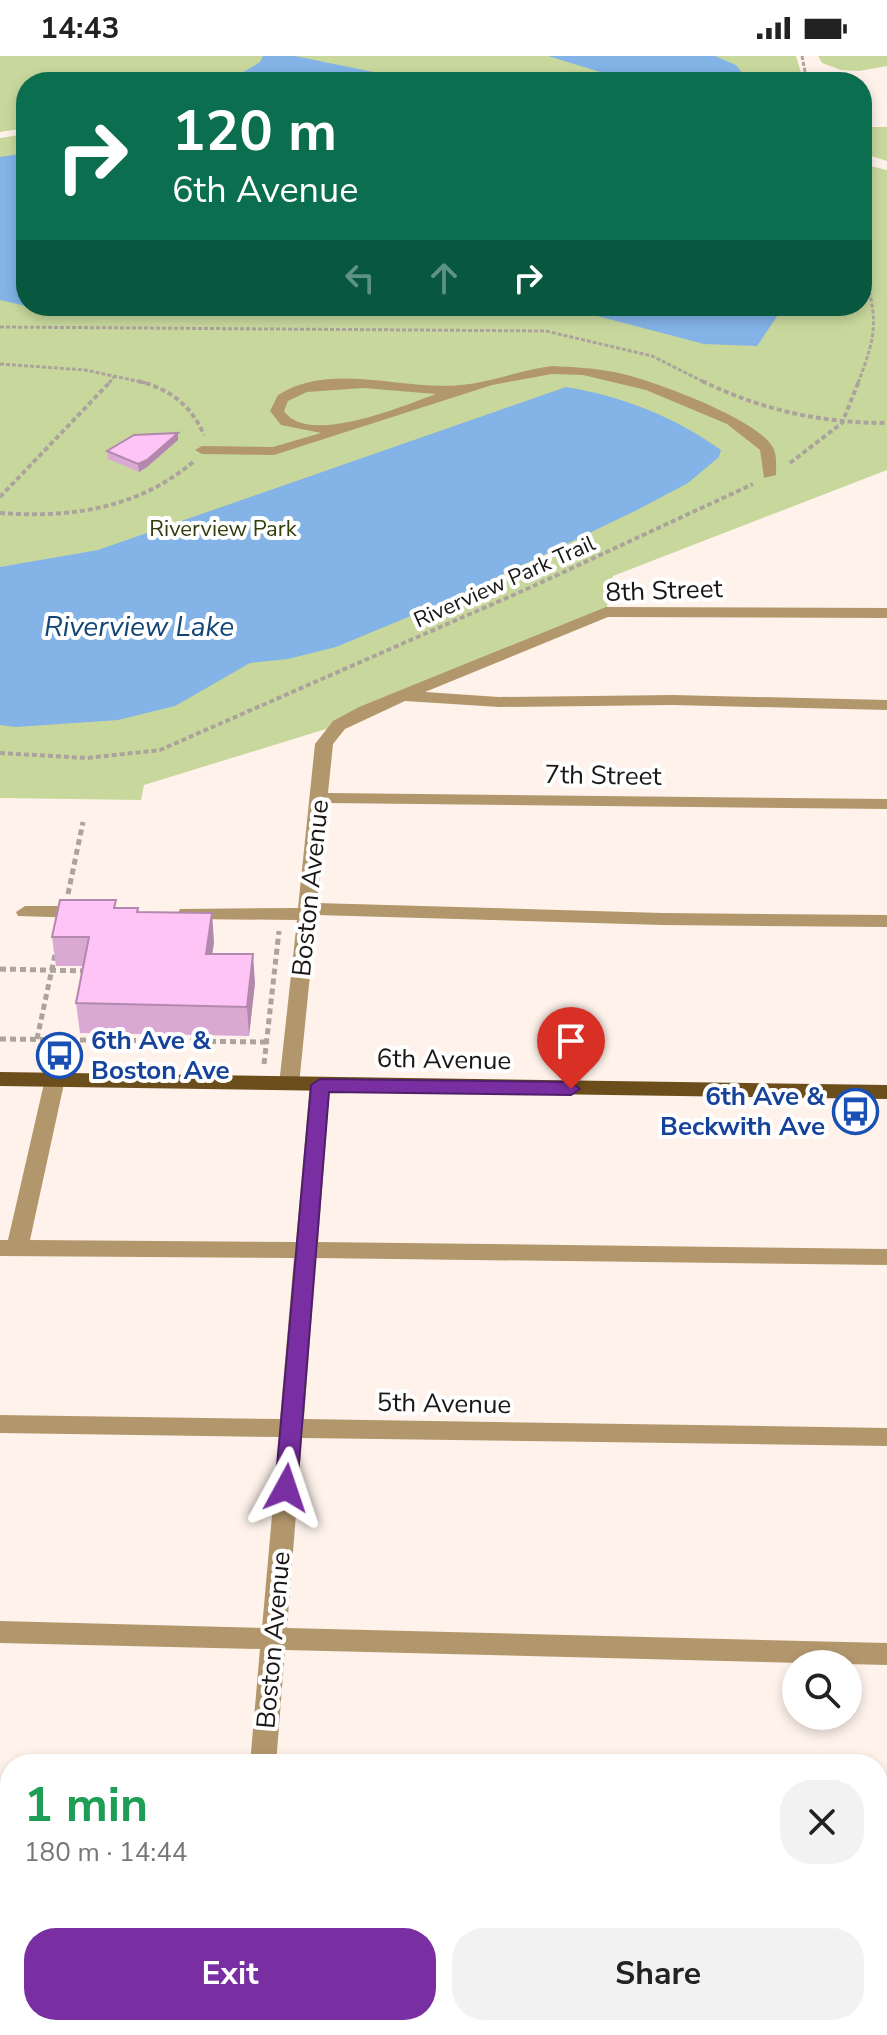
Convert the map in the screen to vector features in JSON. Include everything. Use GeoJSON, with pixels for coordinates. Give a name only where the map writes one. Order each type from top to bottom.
{"type":"FeatureCollection","features":[{"type":"Feature","properties":{"kind":"main road","name":"6th Avenue"},"geometry":{"type":"LineString","coordinates":[[0,1079],[886,1097]]}},
{"type":"Feature","properties":{"kind":"street"},"geometry":{"type":"LineString","coordinates":[[202,450],[274,451],[362,425],[505,376],[543,370],[594,371],[635,379],[748,430],[767,449],[769,475]]}},
{"type":"Feature","properties":{"kind":"street"},"geometry":{"type":"LineString","coordinates":[[362,425],[318,429],[296,427],[280,420],[276,412],[278,402],[295,391],[331,384],[462,389]]}},
{"type":"Feature","properties":{"kind":"street","name":"8th Street"},"geometry":{"type":"LineString","coordinates":[[365,711],[606,612],[887,613]]}},
{"type":"Feature","properties":{"kind":"street"},"geometry":{"type":"LineString","coordinates":[[402,695],[499,702],[673,700],[887,705]]}},
{"type":"Feature","properties":{"kind":"street","name":"Boston Avenue"},"geometry":{"type":"LineString","coordinates":[[289,1085],[324,744],[339,725],[365,711]]}},
{"type":"Feature","properties":{"kind":"street","name":"7th Street"},"geometry":{"type":"LineString","coordinates":[[319,798],[887,804]]}},
{"type":"Feature","properties":{"kind":"street"},"geometry":{"type":"LineString","coordinates":[[173,913],[281,914],[307,911],[887,921]]}},
{"type":"Feature","properties":{"kind":"street"},"geometry":{"type":"LineString","coordinates":[[25,912],[95,913]]}},
{"type":"Feature","properties":{"kind":"street"},"geometry":{"type":"LineString","coordinates":[[55,1079],[8,1248],[306,1252],[525,1250],[887,1257]]}},
{"type":"Feature","properties":{"kind":"street","name":"Boston Avenue"},"geometry":{"type":"LineString","coordinates":[[264,1754],[320,1085]]}},
{"type":"Feature","properties":{"kind":"street","name":"5th Avenue"},"geometry":{"type":"LineString","coordinates":[[0,1424],[887,1437]]}},
{"type":"Feature","properties":{"kind":"street"},"geometry":{"type":"LineString","coordinates":[[0,1632],[887,1654]]}},
{"type":"Feature","properties":{"kind":"path","name":"Riverview Park Trail"},"geometry":{"type":"LineString","coordinates":[[0,753],[87,758],[160,750],[527,589],[769,475],[812,450],[842,423],[876,329],[872,310]]}},
{"type":"Feature","properties":{"kind":"path"},"geometry":{"type":"LineString","coordinates":[[0,327],[546,331],[652,356],[768,409],[842,423],[887,423]]}},
{"type":"Feature","properties":{"kind":"path"},"geometry":{"type":"LineString","coordinates":[[0,364],[115,376],[148,383],[187,404],[202,421],[205,441],[202,450],[178,476],[155,490],[120,503],[64,513],[0,513]]}},
{"type":"Feature","properties":{"kind":"path"},"geometry":{"type":"LineString","coordinates":[[0,497],[115,376]]}},
{"type":"Feature","properties":{"kind":"path"},"geometry":{"type":"LineString","coordinates":[[262,1085],[281,914]]}},
{"type":"Feature","properties":{"kind":"path"},"geometry":{"type":"LineString","coordinates":[[0,969],[92,971]]}},
{"type":"Feature","properties":{"kind":"path"},"geometry":{"type":"LineString","coordinates":[[0,1039],[266,1042]]}},
{"type":"Feature","properties":{"kind":"green space"},"geometry":{"type":"Polygon","coordinates":[[[0,56],[796,56],[801,72],[16,72],[16,130],[0,132],[0,56]]]}},
{"type":"Feature","properties":{"kind":"green space"},"geometry":{"type":"Polygon","coordinates":[[[818,56],[887,56],[887,66],[859,71],[841,70],[822,63],[818,56]]]}},
{"type":"Feature","properties":{"kind":"green space"},"geometry":{"type":"Polygon","coordinates":[[[872,127],[887,127],[887,161],[872,156],[872,127]]]}},
{"type":"Feature","properties":{"kind":"green space","name":"Riverview Park"},"geometry":{"type":"Polygon","coordinates":[[[16,136],[16,316],[872,316],[872,166],[887,170],[887,470],[613,576],[606,612],[339,725],[144,785],[141,800],[0,798],[0,138],[16,136]]]}},
{"type":"Feature","properties":{"kind":"water"},"geometry":{"type":"Polygon","coordinates":[[[263,56],[295,56],[373,72],[244,72],[260,62],[263,56]]]}},
{"type":"Feature","properties":{"kind":"water"},"geometry":{"type":"Polygon","coordinates":[[[548,56],[715,56],[736,65],[741,72],[600,72],[548,56]]]}},
{"type":"Feature","properties":{"kind":"water"},"geometry":{"type":"Polygon","coordinates":[[[16,155],[16,304],[0,300],[0,157],[16,155]]]}},
{"type":"Feature","properties":{"kind":"water"},"geometry":{"type":"Polygon","coordinates":[[[597,316],[777,316],[757,346],[704,344],[597,316]]]}},
{"type":"Feature","properties":{"kind":"water","name":"Riverview Lake"},"geometry":{"type":"Polygon","coordinates":[[[566,387],[628,402],[667,418],[721,450],[719,457],[688,483],[637,510],[454,598],[336,647],[288,659],[250,663],[175,706],[118,720],[16,727],[0,725],[0,567],[98,550],[566,387]]]}},
{"type":"Feature","properties":{"kind":"building"},"geometry":{"type":"Polygon","coordinates":[[[178,433],[138,464],[107,451],[134,435],[178,433]]]}},
{"type":"Feature","properties":{"kind":"building"},"geometry":{"type":"Polygon","coordinates":[[[60,900],[116,900],[114,908],[138,908],[137,912],[212,913],[206,954],[253,954],[247,1007],[76,1003],[89,937],[52,937],[60,900]]]}},
{"type":"Feature","properties":{"kind":"place","name":"6th Ave & Boston Ave"},"geometry":{"type":"Point","coordinates":[60,1055]}},
{"type":"Feature","properties":{"kind":"place","name":"6th Ave & Beckwith Ave"},"geometry":{"type":"Point","coordinates":[856,1111]}},
{"type":"Feature","properties":{"kind":"route"},"geometry":{"type":"LineString","coordinates":[[286,1488],[320,1085],[571,1089]]}}]}
